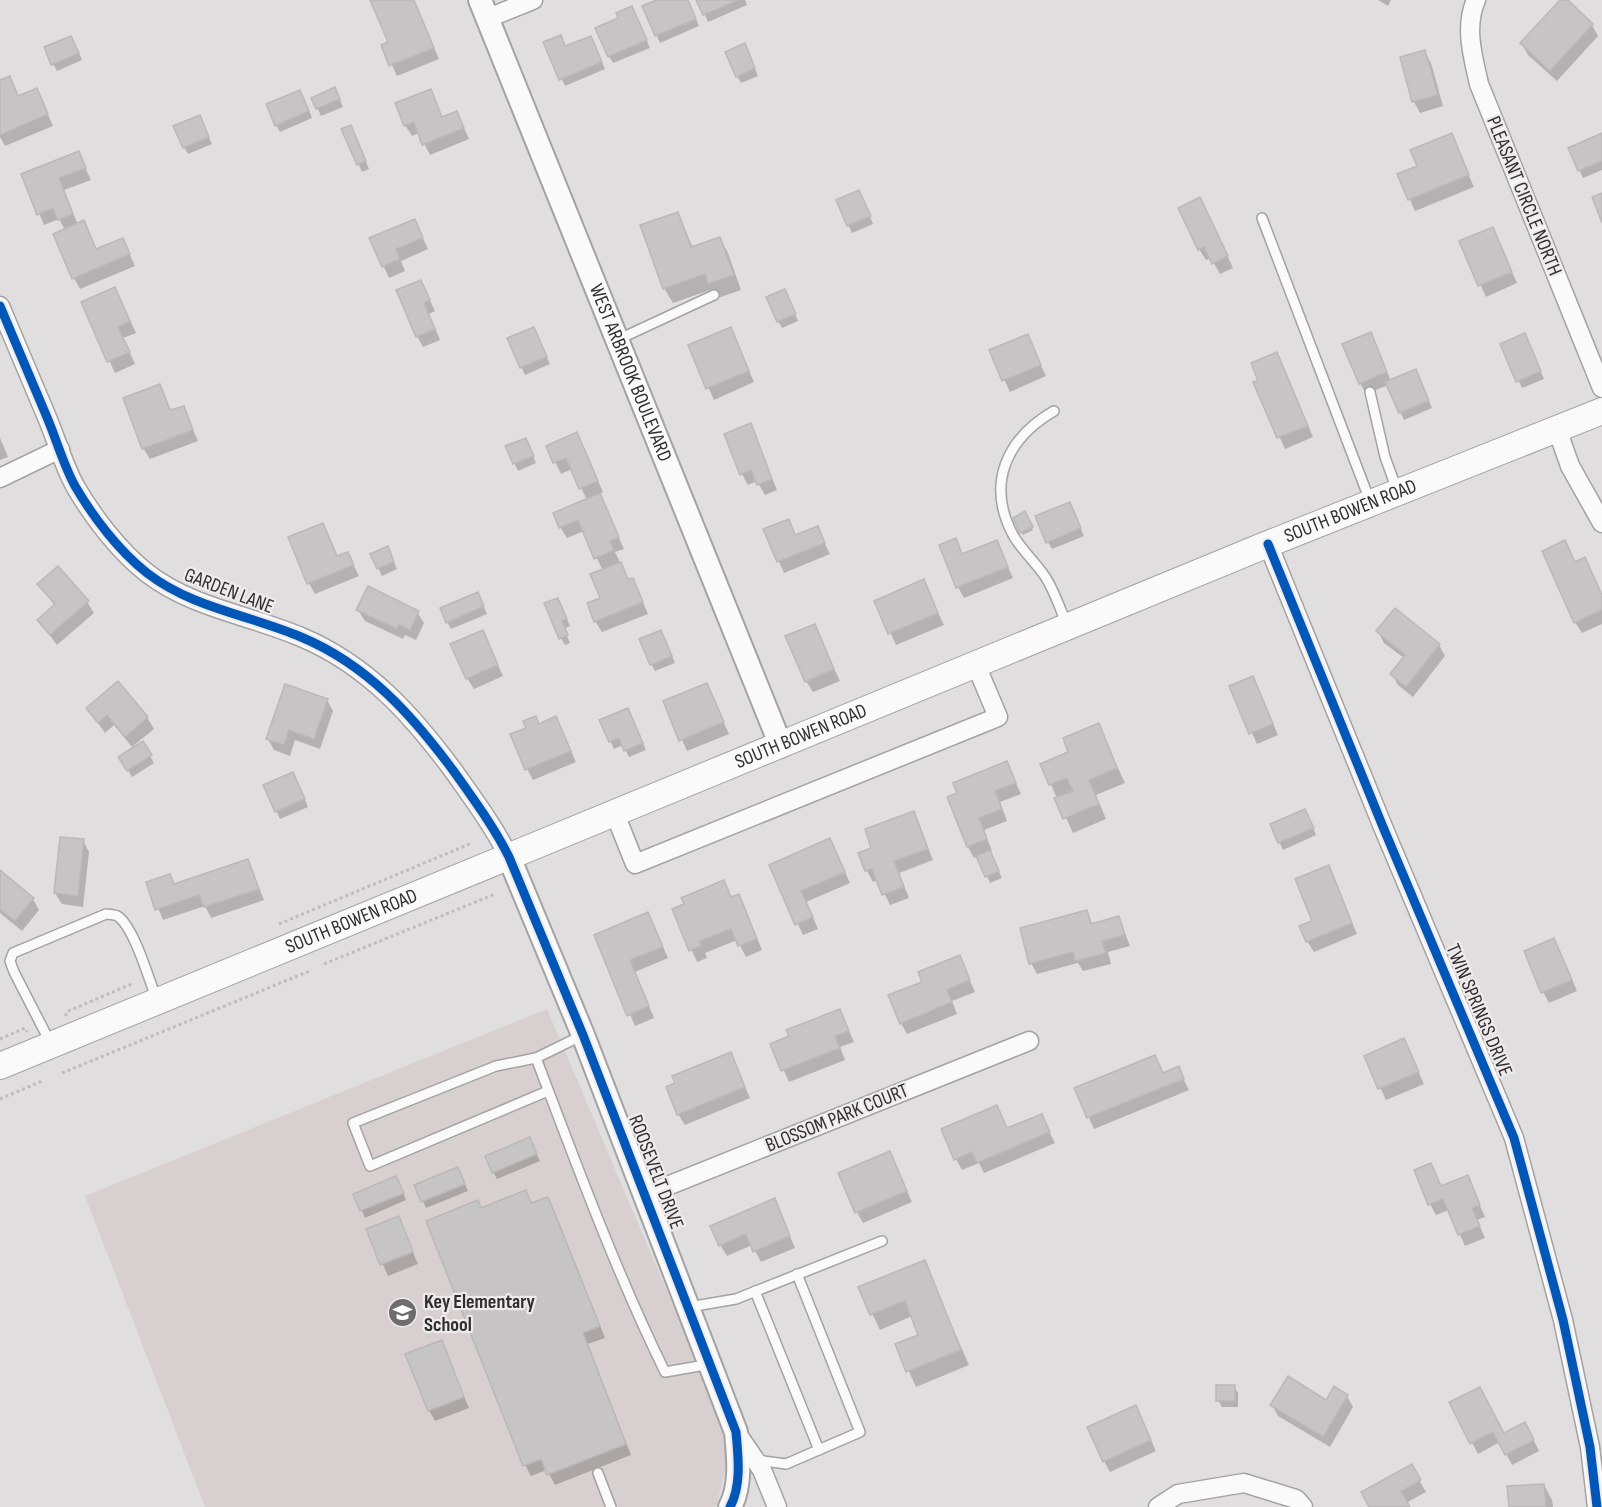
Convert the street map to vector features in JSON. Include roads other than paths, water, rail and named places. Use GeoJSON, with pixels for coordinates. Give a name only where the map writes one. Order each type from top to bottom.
{"type":"FeatureCollection","features":[{"type":"Feature","properties":{"kind":"main road","name":"SOUTH BOWEN ROAD"},"geometry":{"type":"LineString","coordinates":[[0,1066],[41,1038],[158,1002],[1268,544],[1602,411]]}},
{"type":"Feature","properties":{"kind":"street"},"geometry":{"type":"LineString","coordinates":[[484,9],[534,0]]}},
{"type":"Feature","properties":{"kind":"street","name":"PLEASANT CIRCLE NORTH"},"geometry":{"type":"LineString","coordinates":[[1476,0],[1470,18],[1471,48],[1479,84],[1602,388]]}},
{"type":"Feature","properties":{"kind":"street","name":"WEST ARBROOK BOULEVARD"},"geometry":{"type":"LineString","coordinates":[[484,9],[781,746]]}},
{"type":"Feature","properties":{"kind":"street","name":"GARDEN LANE"},"geometry":{"type":"LineString","coordinates":[[0,306],[75,484],[95,516],[121,548],[147,573],[176,591],[212,606],[300,636],[328,649],[364,673],[392,696],[418,725],[497,833],[509,857]]}},
{"type":"Feature","properties":{"kind":"street"},"geometry":{"type":"LineString","coordinates":[[1557,429],[1570,466],[1602,523]]}},
{"type":"Feature","properties":{"kind":"street"},"geometry":{"type":"LineString","coordinates":[[0,478],[60,449]]}},
{"type":"Feature","properties":{"kind":"street","name":"TWIN SPRINGS DRIVE"},"geometry":{"type":"LineString","coordinates":[[1268,544],[1383,827],[1514,1138],[1563,1320],[1590,1447],[1597,1507]]}},
{"type":"Feature","properties":{"kind":"street"},"geometry":{"type":"LineString","coordinates":[[615,814],[635,864],[998,717],[976,665]]}},
{"type":"Feature","properties":{"kind":"street","name":"ROOSEVELT DRIVE"},"geometry":{"type":"LineString","coordinates":[[509,857],[583,1035],[736,1432],[737,1505]]}},
{"type":"Feature","properties":{"kind":"street","name":"BLOSSOM PARK COURT"},"geometry":{"type":"LineString","coordinates":[[645,1195],[1029,1041]]}},
{"type":"Feature","properties":{"kind":"street"},"geometry":{"type":"LineString","coordinates":[[736,1432],[762,1470],[777,1507]]}},
{"type":"Feature","properties":{"kind":"street"},"geometry":{"type":"LineString","coordinates":[[1158,1507],[1178,1494],[1244,1483],[1296,1499],[1303,1507]]}},
{"type":"Feature","properties":{"kind":"lane"},"geometry":{"type":"LineString","coordinates":[[1262,218],[1371,503]]}},
{"type":"Feature","properties":{"kind":"lane"},"geometry":{"type":"LineString","coordinates":[[617,340],[714,295]]}},
{"type":"Feature","properties":{"kind":"lane"},"geometry":{"type":"LineString","coordinates":[[1370,392],[1385,457],[1398,492]]}},
{"type":"Feature","properties":{"kind":"lane"},"geometry":{"type":"LineString","coordinates":[[1054,411],[1039,420],[1004,461],[1000,490],[1003,512],[1013,536],[1044,575],[1068,627]]}},
{"type":"Feature","properties":{"kind":"lane"},"geometry":{"type":"LineString","coordinates":[[41,1038],[10,961],[14,953],[106,914],[122,919],[158,1002]]}},
{"type":"Feature","properties":{"kind":"lane"},"geometry":{"type":"LineString","coordinates":[[548,1091],[370,1166],[353,1123],[496,1066],[536,1058],[583,1035]]}},
{"type":"Feature","properties":{"kind":"lane"},"geometry":{"type":"LineString","coordinates":[[536,1058],[640,1322],[665,1372],[711,1364]]}},
{"type":"Feature","properties":{"kind":"lane"},"geometry":{"type":"LineString","coordinates":[[689,1307],[736,1299],[882,1240]]}},
{"type":"Feature","properties":{"kind":"lane"},"geometry":{"type":"LineString","coordinates":[[753,1460],[786,1464],[860,1432],[797,1274]]}},
{"type":"Feature","properties":{"kind":"lane"},"geometry":{"type":"LineString","coordinates":[[755,1291],[819,1450]]}},
{"type":"Feature","properties":{"kind":"lane"},"geometry":{"type":"LineString","coordinates":[[598,1473],[611,1507]]}},
{"type":"Feature","properties":{"kind":"place","name":"Key Elementary School"},"geometry":{"type":"Point","coordinates":[403,1313]}}]}
